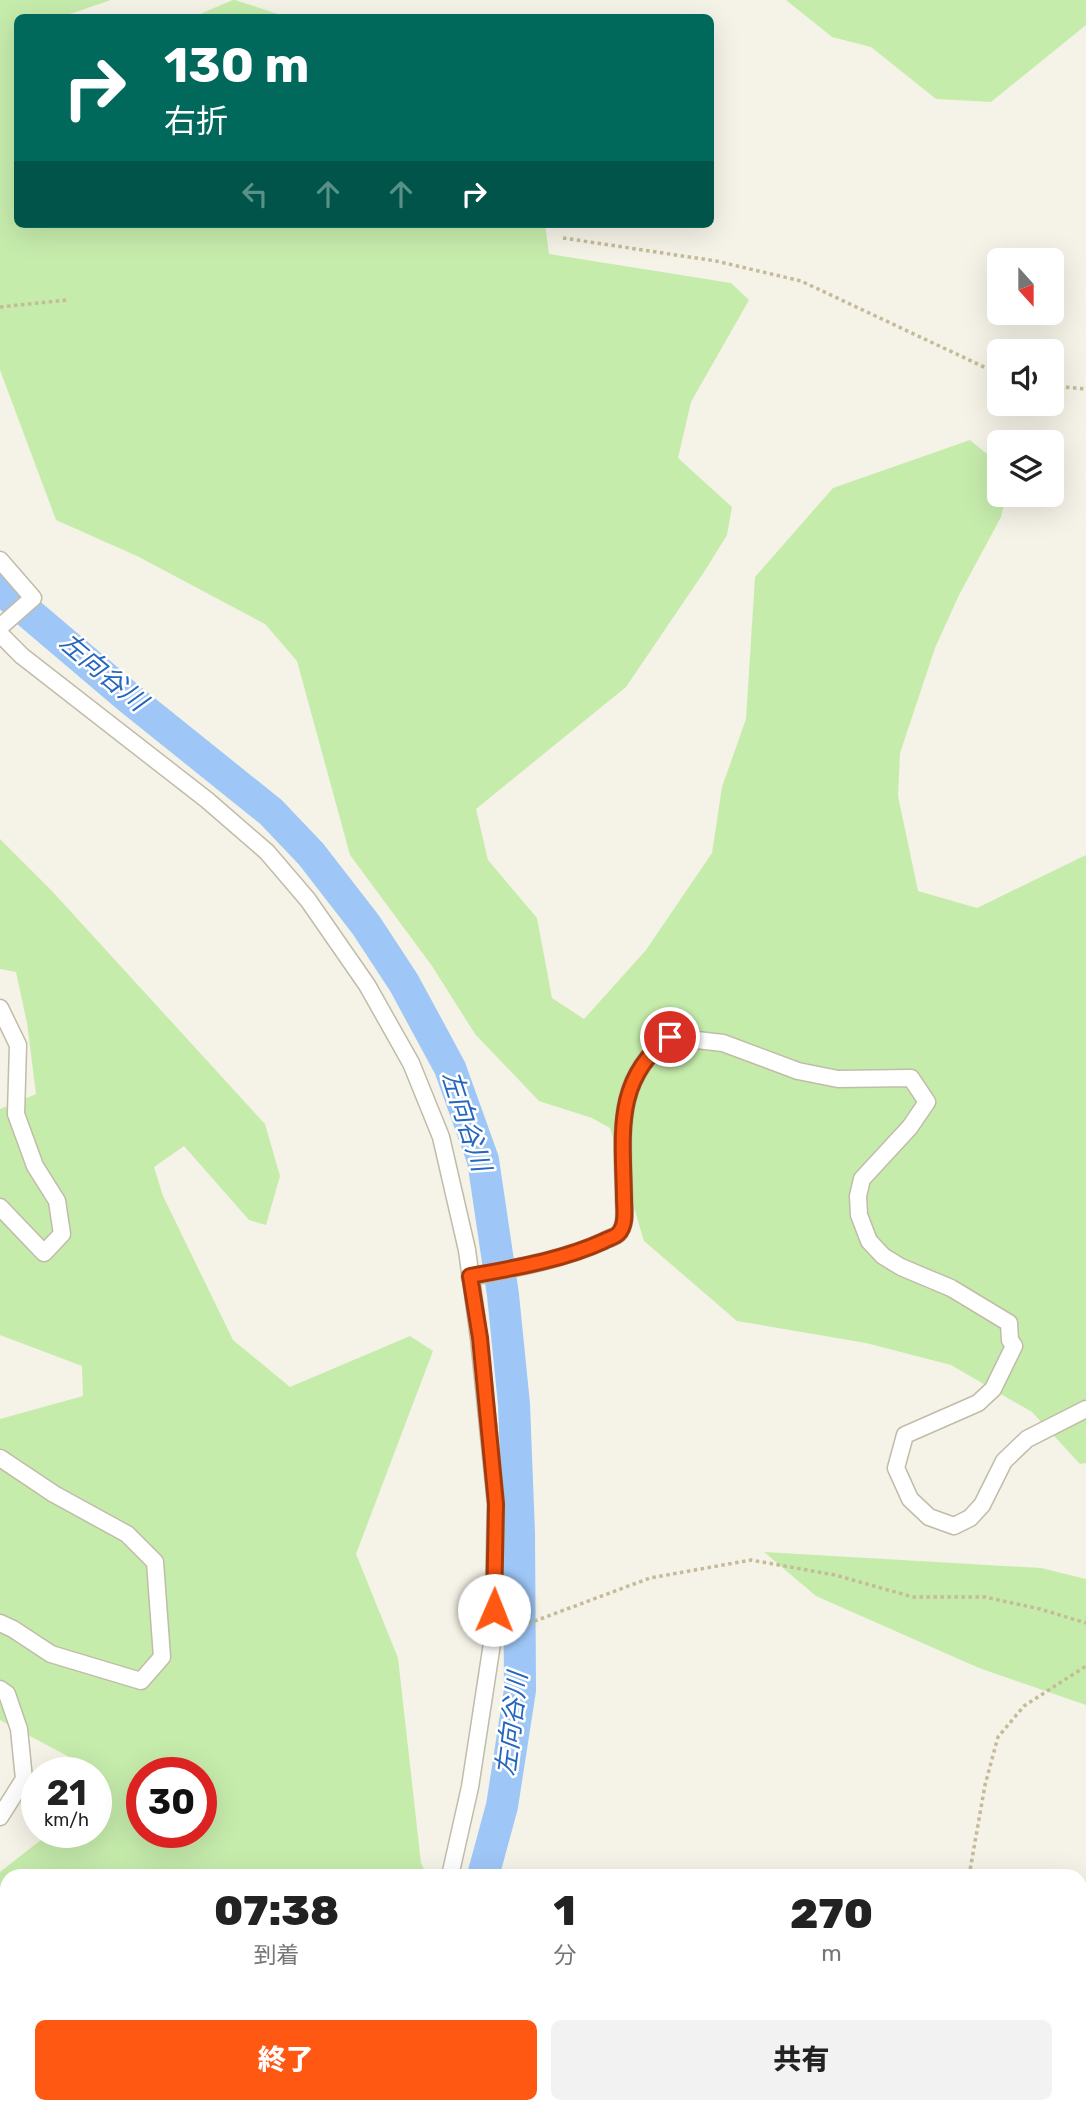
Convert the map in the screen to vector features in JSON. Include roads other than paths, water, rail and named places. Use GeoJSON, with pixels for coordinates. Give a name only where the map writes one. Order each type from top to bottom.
{"type":"FeatureCollection","features":[{"type":"Feature","properties":{"kind":"street"},"geometry":{"type":"LineString","coordinates":[[0,560],[33,598],[0,627]]}},
{"type":"Feature","properties":{"kind":"street"},"geometry":{"type":"LineString","coordinates":[[0,634],[22,656],[207,800],[267,852],[308,900],[367,985],[411,1063],[441,1137],[467,1250],[480,1338],[496,1504],[493,1636],[470,1787],[452,1869]]}},
{"type":"Feature","properties":{"kind":"street"},"geometry":{"type":"LineString","coordinates":[[0,1008],[18,1045],[16,1114],[35,1166],[57,1201],[62,1234],[44,1253],[0,1207]]}},
{"type":"Feature","properties":{"kind":"street"},"geometry":{"type":"LineString","coordinates":[[470,1276],[581,1252],[618,1234],[625,1219],[623,1133],[626,1100],[635,1075],[655,1048],[670,1037],[723,1043],[798,1071],[838,1079],[911,1078],[927,1102],[910,1127],[862,1179],[858,1196],[859,1215],[869,1241],[883,1256],[951,1288],[1009,1323],[1010,1340],[1014,1346],[993,1389],[978,1403],[905,1435],[896,1468],[910,1499],[929,1517],[954,1526],[970,1518],[982,1505],[1004,1461],[1027,1439],[1086,1409]]}},
{"type":"Feature","properties":{"kind":"street"},"geometry":{"type":"LineString","coordinates":[[0,1458],[54,1494],[127,1534],[155,1562],[162,1657],[141,1681],[51,1654],[0,1623]]}},
{"type":"Feature","properties":{"kind":"street"},"geometry":{"type":"LineString","coordinates":[[0,1689],[7,1694],[19,1729],[24,1779],[0,1817]]}},
{"type":"Feature","properties":{"kind":"waterway","name":"左向谷川"},"geometry":{"type":"LineString","coordinates":[[0,586],[129,698],[271,812],[311,854],[366,925],[404,983],[450,1068],[483,1160],[503,1295],[514,1404],[519,1533],[520,1690],[502,1806],[485,1869]]}}]}
